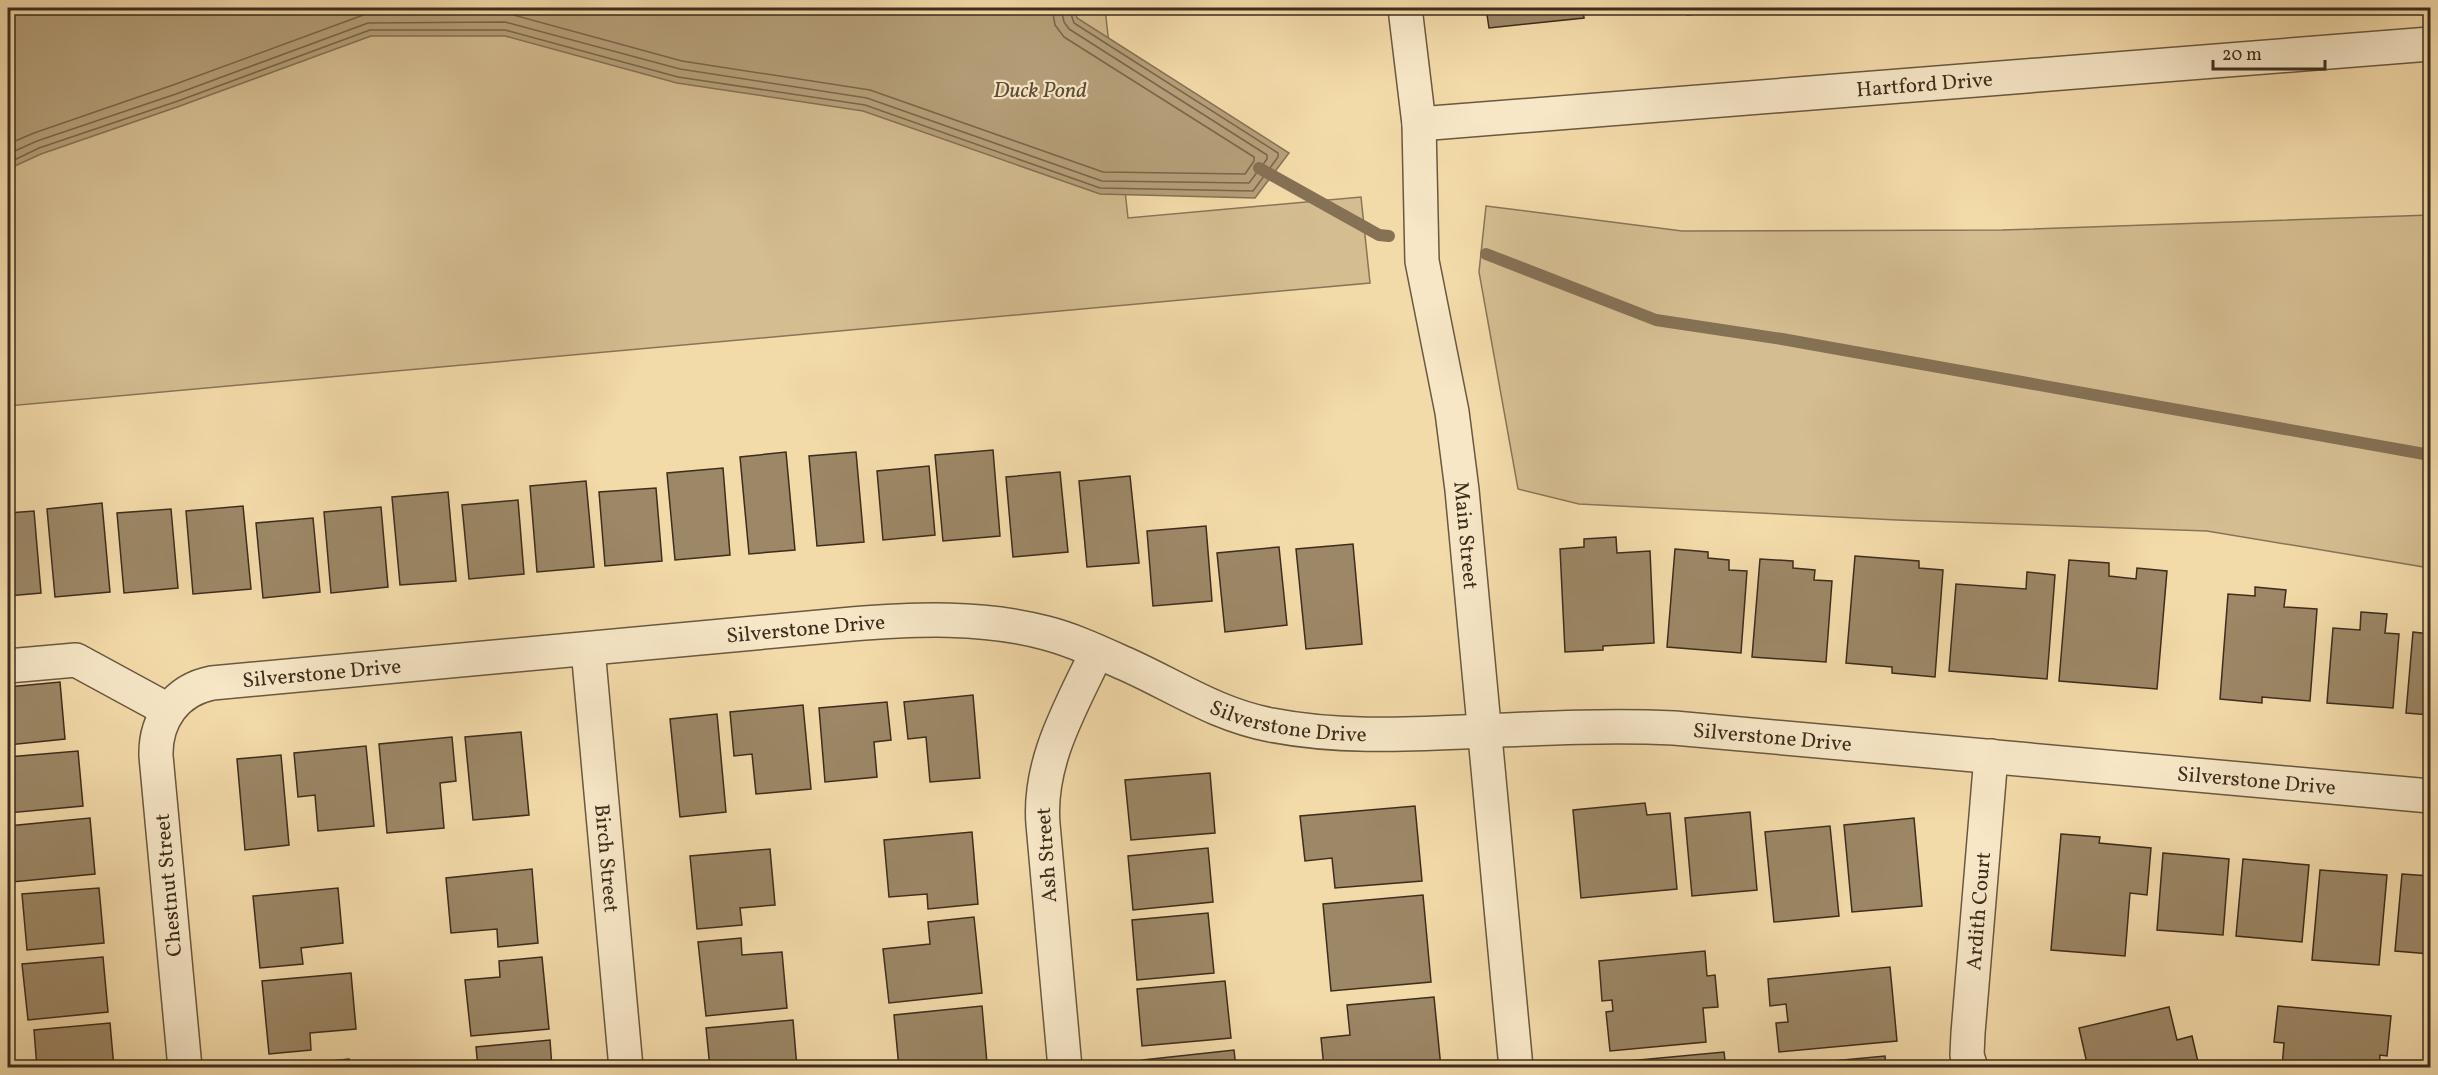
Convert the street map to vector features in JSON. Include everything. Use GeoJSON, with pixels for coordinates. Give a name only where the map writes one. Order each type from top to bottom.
{"type":"FeatureCollection","features":[{"type":"Feature","properties":{"kind":"street","name":"Main Street"},"geometry":{"type":"LineString","coordinates":[[1405,8],[1419,124],[1422,261],[1452,412],[1462,490],[1516,1068]]}},
{"type":"Feature","properties":{"kind":"street","name":"Hartford Drive"},"geometry":{"type":"LineString","coordinates":[[1419,124],[2430,44]]}},
{"type":"Feature","properties":{"kind":"street","name":"Silverstone Drive"},"geometry":{"type":"LineString","coordinates":[[170,708],[190,691],[212,683],[918,619],[1013,626],[1047,633],[1131,666],[1200,702],[1248,721],[1319,733],[1398,735],[1632,726],[1674,728],[2430,796]]}},
{"type":"Feature","properties":{"kind":"street","name":"Birch Street"},"geometry":{"type":"LineString","coordinates":[[588,649],[626,1068]]}},
{"type":"Feature","properties":{"kind":"street","name":"Ash Street"},"geometry":{"type":"LineString","coordinates":[[1065,1068],[1042,795],[1052,752],[1096,652]]}},
{"type":"Feature","properties":{"kind":"street"},"geometry":{"type":"LineString","coordinates":[[8,666],[76,660],[170,708]]}},
{"type":"Feature","properties":{"kind":"street","name":"Chestnut Street"},"geometry":{"type":"LineString","coordinates":[[170,708],[160,726],[156,749],[185,1068]]}},
{"type":"Feature","properties":{"kind":"street","name":"Ardith Court"},"geometry":{"type":"LineString","coordinates":[[1971,1068],[1967,1055],[1968,1033],[1991,756]]}},
{"type":"Feature","properties":{"kind":"shaded area"},"geometry":{"type":"Polygon","coordinates":[[[8,8],[1105,8],[1128,218],[1361,197],[1370,283],[8,406],[8,8]]]}},
{"type":"Feature","properties":{"kind":"shaded area"},"geometry":{"type":"Polygon","coordinates":[[[1486,206],[1682,231],[2002,230],[2430,215],[2430,568],[2207,531],[1897,520],[1579,504],[1518,489],[1479,272],[1486,206]]]}},
{"type":"Feature","properties":{"kind":"water","name":"Duck Pond"},"geometry":{"type":"Polygon","coordinates":[[[8,8],[1075,8],[1077,18],[1289,153],[1255,198],[1100,194],[863,111],[677,83],[505,36],[371,36],[41,154],[8,169],[8,8]]]}},
{"type":"Feature","properties":{"kind":"building"},"geometry":{"type":"Polygon","coordinates":[[[1486,8],[1583,8],[1584,18],[1489,28],[1486,8]]]}},
{"type":"Feature","properties":{"kind":"building"},"geometry":{"type":"Polygon","coordinates":[[[1686,8],[1726,8],[1726,11],[1687,15],[1686,8]]]}},
{"type":"Feature","properties":{"kind":"building"},"geometry":{"type":"Polygon","coordinates":[[[993,450],[1000,536],[943,541],[935,455],[993,450]]]}},
{"type":"Feature","properties":{"kind":"building"},"geometry":{"type":"Polygon","coordinates":[[[786,452],[795,550],[749,554],[740,457],[786,452]]]}},
{"type":"Feature","properties":{"kind":"building"},"geometry":{"type":"Polygon","coordinates":[[[856,452],[864,542],[817,546],[809,456],[856,452]]]}},
{"type":"Feature","properties":{"kind":"building"},"geometry":{"type":"Polygon","coordinates":[[[929,466],[935,535],[883,540],[877,471],[929,466]]]}},
{"type":"Feature","properties":{"kind":"building"},"geometry":{"type":"Polygon","coordinates":[[[723,468],[730,555],[675,560],[667,473],[723,468]]]}},
{"type":"Feature","properties":{"kind":"building"},"geometry":{"type":"Polygon","coordinates":[[[1060,472],[1068,552],[1013,557],[1006,477],[1060,472]]]}},
{"type":"Feature","properties":{"kind":"building"},"geometry":{"type":"Polygon","coordinates":[[[1130,476],[1139,563],[1087,567],[1079,481],[1130,476]]]}},
{"type":"Feature","properties":{"kind":"building"},"geometry":{"type":"Polygon","coordinates":[[[586,481],[594,567],[537,572],[530,486],[586,481]]]}},
{"type":"Feature","properties":{"kind":"building"},"geometry":{"type":"Polygon","coordinates":[[[656,488],[662,561],[605,566],[599,492],[656,488]]]}},
{"type":"Feature","properties":{"kind":"building"},"geometry":{"type":"Polygon","coordinates":[[[448,492],[456,581],[400,585],[392,497],[448,492]]]}},
{"type":"Feature","properties":{"kind":"building"},"geometry":{"type":"Polygon","coordinates":[[[518,500],[524,574],[469,579],[462,505],[518,500]]]}},
{"type":"Feature","properties":{"kind":"building"},"geometry":{"type":"Polygon","coordinates":[[[102,503],[110,592],[55,597],[47,509],[102,503]]]}},
{"type":"Feature","properties":{"kind":"building"},"geometry":{"type":"Polygon","coordinates":[[[243,506],[251,589],[193,594],[186,511],[243,506]]]}},
{"type":"Feature","properties":{"kind":"building"},"geometry":{"type":"Polygon","coordinates":[[[381,507],[388,587],[331,593],[324,512],[381,507]]]}},
{"type":"Feature","properties":{"kind":"building"},"geometry":{"type":"Polygon","coordinates":[[[171,509],[178,588],[124,593],[117,513],[171,509]]]}},
{"type":"Feature","properties":{"kind":"building"},"geometry":{"type":"Polygon","coordinates":[[[34,511],[41,593],[8,596],[8,513],[34,511]]]}},
{"type":"Feature","properties":{"kind":"building"},"geometry":{"type":"Polygon","coordinates":[[[313,518],[320,592],[263,598],[256,523],[313,518]]]}},
{"type":"Feature","properties":{"kind":"building"},"geometry":{"type":"Polygon","coordinates":[[[1206,526],[1212,601],[1153,606],[1147,531],[1206,526]]]}},
{"type":"Feature","properties":{"kind":"building"},"geometry":{"type":"Polygon","coordinates":[[[1616,537],[1617,553],[1650,551],[1654,643],[1603,646],[1603,650],[1565,652],[1560,549],[1584,547],[1584,539],[1616,537]]]}},
{"type":"Feature","properties":{"kind":"building"},"geometry":{"type":"Polygon","coordinates":[[[1353,544],[1362,644],[1306,649],[1296,549],[1353,544]]]}},
{"type":"Feature","properties":{"kind":"building"},"geometry":{"type":"Polygon","coordinates":[[[1279,547],[1287,625],[1225,632],[1217,553],[1279,547]]]}},
{"type":"Feature","properties":{"kind":"building"},"geometry":{"type":"Polygon","coordinates":[[[1675,549],[1708,552],[1708,558],[1729,560],[1729,570],[1747,571],[1741,653],[1667,647],[1675,549]]]}},
{"type":"Feature","properties":{"kind":"building"},"geometry":{"type":"Polygon","coordinates":[[[1855,556],[1919,561],[1919,568],[1943,570],[1935,677],[1892,673],[1892,667],[1846,663],[1855,556]]]}},
{"type":"Feature","properties":{"kind":"building"},"geometry":{"type":"Polygon","coordinates":[[[1760,559],[1793,561],[1793,568],[1815,570],[1814,580],[1832,581],[1826,662],[1752,657],[1760,559]]]}},
{"type":"Feature","properties":{"kind":"building"},"geometry":{"type":"Polygon","coordinates":[[[2069,560],[2109,563],[2109,576],[2136,579],[2137,568],[2167,571],[2157,689],[2059,681],[2069,560]]]}},
{"type":"Feature","properties":{"kind":"building"},"geometry":{"type":"Polygon","coordinates":[[[2027,572],[2055,575],[2047,679],[1949,671],[1956,584],[2026,589],[2027,572]]]}},
{"type":"Feature","properties":{"kind":"building"},"geometry":{"type":"Polygon","coordinates":[[[2255,587],[2286,590],[2284,607],[2317,609],[2310,701],[2262,697],[2262,703],[2220,699],[2228,594],[2255,596],[2255,587]]]}},
{"type":"Feature","properties":{"kind":"building"},"geometry":{"type":"Polygon","coordinates":[[[2361,612],[2387,614],[2385,633],[2399,634],[2393,708],[2327,703],[2333,628],[2360,630],[2361,612]]]}},
{"type":"Feature","properties":{"kind":"building"},"geometry":{"type":"Polygon","coordinates":[[[2413,632],[2430,634],[2430,715],[2406,713],[2413,632]]]}},
{"type":"Feature","properties":{"kind":"building"},"geometry":{"type":"Polygon","coordinates":[[[60,682],[65,739],[8,745],[8,687],[60,682]]]}},
{"type":"Feature","properties":{"kind":"building"},"geometry":{"type":"Polygon","coordinates":[[[973,695],[980,778],[930,782],[926,737],[908,739],[904,702],[973,695]]]}},
{"type":"Feature","properties":{"kind":"building"},"geometry":{"type":"Polygon","coordinates":[[[887,702],[891,740],[874,742],[877,777],[825,782],[819,708],[887,702]]]}},
{"type":"Feature","properties":{"kind":"building"},"geometry":{"type":"Polygon","coordinates":[[[803,705],[811,789],[756,794],[752,754],[734,756],[730,712],[803,705]]]}},
{"type":"Feature","properties":{"kind":"building"},"geometry":{"type":"Polygon","coordinates":[[[717,714],[726,812],[680,817],[670,719],[717,714]]]}},
{"type":"Feature","properties":{"kind":"building"},"geometry":{"type":"Polygon","coordinates":[[[521,732],[529,815],[473,820],[465,737],[521,732]]]}},
{"type":"Feature","properties":{"kind":"building"},"geometry":{"type":"Polygon","coordinates":[[[452,737],[456,781],[440,783],[444,828],[387,833],[379,744],[452,737]]]}},
{"type":"Feature","properties":{"kind":"building"},"geometry":{"type":"Polygon","coordinates":[[[366,746],[374,826],[318,831],[315,795],[298,797],[294,753],[366,746]]]}},
{"type":"Feature","properties":{"kind":"building"},"geometry":{"type":"Polygon","coordinates":[[[78,751],[83,806],[8,813],[8,757],[78,751]]]}},
{"type":"Feature","properties":{"kind":"building"},"geometry":{"type":"Polygon","coordinates":[[[281,755],[289,845],[245,850],[237,759],[281,755]]]}},
{"type":"Feature","properties":{"kind":"building"},"geometry":{"type":"Polygon","coordinates":[[[1210,773],[1215,833],[1131,840],[1125,780],[1210,773]]]}},
{"type":"Feature","properties":{"kind":"building"},"geometry":{"type":"Polygon","coordinates":[[[1645,803],[1647,815],[1670,813],[1677,889],[1581,898],[1573,810],[1645,803]]]}},
{"type":"Feature","properties":{"kind":"building"},"geometry":{"type":"Polygon","coordinates":[[[1415,806],[1422,881],[1335,888],[1332,858],[1305,861],[1300,816],[1415,806]]]}},
{"type":"Feature","properties":{"kind":"building"},"geometry":{"type":"Polygon","coordinates":[[[1750,812],[1757,890],[1692,896],[1685,818],[1750,812]]]}},
{"type":"Feature","properties":{"kind":"building"},"geometry":{"type":"Polygon","coordinates":[[[90,818],[95,874],[12,882],[8,826],[90,818]]]}},
{"type":"Feature","properties":{"kind":"building"},"geometry":{"type":"Polygon","coordinates":[[[1914,818],[1922,906],[1852,912],[1844,825],[1914,818]]]}},
{"type":"Feature","properties":{"kind":"building"},"geometry":{"type":"Polygon","coordinates":[[[1830,826],[1839,916],[1774,922],[1765,832],[1830,826]]]}},
{"type":"Feature","properties":{"kind":"building"},"geometry":{"type":"Polygon","coordinates":[[[972,832],[978,904],[928,909],[927,894],[889,897],[884,840],[972,832]]]}},
{"type":"Feature","properties":{"kind":"building"},"geometry":{"type":"Polygon","coordinates":[[[2061,834],[2100,837],[2099,843],[2151,848],[2147,895],[2130,893],[2125,956],[2051,950],[2061,834]]]}},
{"type":"Feature","properties":{"kind":"building"},"geometry":{"type":"Polygon","coordinates":[[[1208,848],[1213,902],[1133,910],[1128,856],[1208,848]]]}},
{"type":"Feature","properties":{"kind":"building"},"geometry":{"type":"Polygon","coordinates":[[[770,849],[775,905],[740,908],[742,925],[697,929],[690,856],[770,849]]]}},
{"type":"Feature","properties":{"kind":"building"},"geometry":{"type":"Polygon","coordinates":[[[2163,853],[2229,859],[2223,935],[2157,930],[2163,853]]]}},
{"type":"Feature","properties":{"kind":"building"},"geometry":{"type":"Polygon","coordinates":[[[2243,859],[2309,865],[2302,942],[2236,936],[2243,859]]]}},
{"type":"Feature","properties":{"kind":"building"},"geometry":{"type":"Polygon","coordinates":[[[532,869],[538,943],[498,947],[497,929],[451,933],[446,878],[532,869]]]}},
{"type":"Feature","properties":{"kind":"building"},"geometry":{"type":"Polygon","coordinates":[[[2320,870],[2387,875],[2379,965],[2312,960],[2320,870]]]}},
{"type":"Feature","properties":{"kind":"building"},"geometry":{"type":"Polygon","coordinates":[[[2402,874],[2430,876],[2430,954],[2395,951],[2402,874]]]}},
{"type":"Feature","properties":{"kind":"building"},"geometry":{"type":"Polygon","coordinates":[[[99,888],[104,943],[27,950],[22,894],[99,888]]]}},
{"type":"Feature","properties":{"kind":"building"},"geometry":{"type":"Polygon","coordinates":[[[338,888],[343,943],[301,948],[303,964],[260,968],[253,896],[338,888]]]}},
{"type":"Feature","properties":{"kind":"building"},"geometry":{"type":"Polygon","coordinates":[[[1423,895],[1431,982],[1331,991],[1323,904],[1423,895]]]}},
{"type":"Feature","properties":{"kind":"building"},"geometry":{"type":"Polygon","coordinates":[[[1208,913],[1214,973],[1137,980],[1132,920],[1208,913]]]}},
{"type":"Feature","properties":{"kind":"building"},"geometry":{"type":"Polygon","coordinates":[[[974,917],[982,993],[889,1003],[883,949],[930,944],[928,922],[974,917]]]}},
{"type":"Feature","properties":{"kind":"building"},"geometry":{"type":"Polygon","coordinates":[[[741,938],[742,955],[782,952],[787,1008],[706,1016],[698,942],[741,938]]]}},
{"type":"Feature","properties":{"kind":"building"},"geometry":{"type":"Polygon","coordinates":[[[1705,951],[1707,976],[1715,975],[1718,1007],[1703,1008],[1706,1042],[1610,1051],[1606,1012],[1613,1011],[1612,1000],[1602,1001],[1599,961],[1705,951]]]}},
{"type":"Feature","properties":{"kind":"building"},"geometry":{"type":"Polygon","coordinates":[[[103,957],[108,1012],[28,1020],[22,964],[103,957]]]}},
{"type":"Feature","properties":{"kind":"building"},"geometry":{"type":"Polygon","coordinates":[[[542,957],[549,1029],[471,1036],[465,980],[500,977],[499,961],[542,957]]]}},
{"type":"Feature","properties":{"kind":"building"},"geometry":{"type":"Polygon","coordinates":[[[1890,967],[1897,1041],[1779,1052],[1776,1023],[1788,1022],[1786,1004],[1770,1006],[1768,979],[1890,967]]]}},
{"type":"Feature","properties":{"kind":"building"},"geometry":{"type":"Polygon","coordinates":[[[351,973],[356,1029],[310,1033],[311,1050],[269,1054],[262,981],[351,973]]]}},
{"type":"Feature","properties":{"kind":"building"},"geometry":{"type":"Polygon","coordinates":[[[1225,981],[1231,1038],[1142,1046],[1137,989],[1225,981]]]}},
{"type":"Feature","properties":{"kind":"building"},"geometry":{"type":"Polygon","coordinates":[[[1434,997],[1441,1068],[1324,1068],[1321,1038],[1350,1035],[1347,1005],[1434,997]]]}},
{"type":"Feature","properties":{"kind":"building"},"geometry":{"type":"Polygon","coordinates":[[[982,1006],[987,1063],[945,1068],[899,1068],[894,1015],[982,1006]]]}},
{"type":"Feature","properties":{"kind":"building"},"geometry":{"type":"Polygon","coordinates":[[[2278,1006],[2391,1016],[2387,1056],[2380,1055],[2379,1068],[2282,1068],[2284,1043],[2274,1042],[2278,1006]]]}},
{"type":"Feature","properties":{"kind":"building"},"geometry":{"type":"Polygon","coordinates":[[[2169,1007],[2177,1040],[2192,1036],[2199,1066],[2088,1068],[2079,1028],[2169,1007]]]}},
{"type":"Feature","properties":{"kind":"building"},"geometry":{"type":"Polygon","coordinates":[[[793,1020],[797,1068],[710,1068],[706,1028],[793,1020]]]}},
{"type":"Feature","properties":{"kind":"building"},"geometry":{"type":"Polygon","coordinates":[[[110,1023],[114,1068],[37,1068],[34,1030],[110,1023]]]}},
{"type":"Feature","properties":{"kind":"building"},"geometry":{"type":"Polygon","coordinates":[[[550,1040],[552,1068],[478,1068],[476,1047],[550,1040]]]}},
{"type":"Feature","properties":{"kind":"building"},"geometry":{"type":"Polygon","coordinates":[[[1234,1050],[1236,1068],[1144,1068],[1143,1060],[1234,1050]]]}},
{"type":"Feature","properties":{"kind":"building"},"geometry":{"type":"Polygon","coordinates":[[[1724,1052],[1726,1068],[1608,1068],[1607,1063],[1724,1052]]]}},
{"type":"Feature","properties":{"kind":"building"},"geometry":{"type":"Polygon","coordinates":[[[1885,1056],[1886,1068],[1778,1068],[1778,1066],[1885,1056]]]}},
{"type":"Feature","properties":{"kind":"building"},"geometry":{"type":"Polygon","coordinates":[[[349,1059],[350,1068],[269,1068],[269,1067],[349,1059]]]}},
{"type":"Feature","properties":{"kind":"waterway"},"geometry":{"type":"LineString","coordinates":[[1259,168],[1379,235],[1389,236]]}},
{"type":"Feature","properties":{"kind":"waterway"},"geometry":{"type":"LineString","coordinates":[[1486,254],[1656,320],[1782,339],[2430,455]]}}]}
